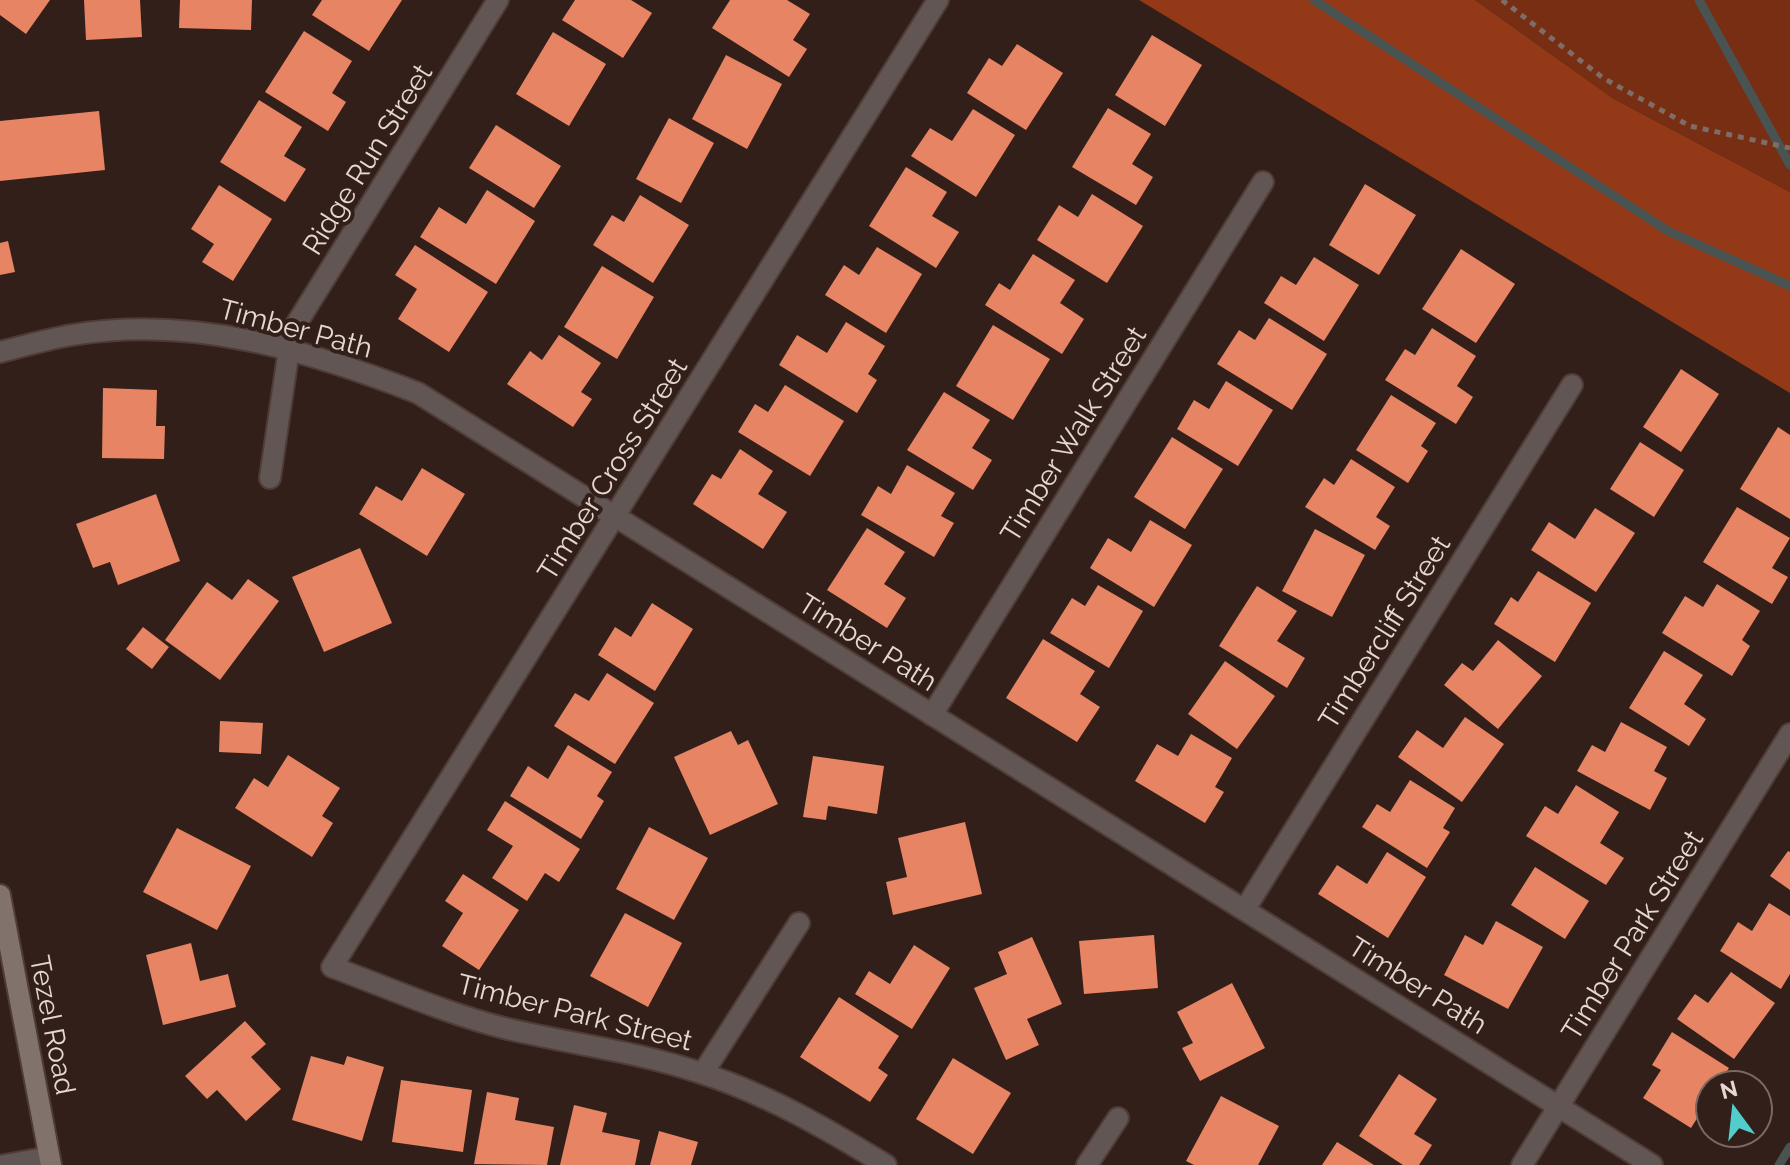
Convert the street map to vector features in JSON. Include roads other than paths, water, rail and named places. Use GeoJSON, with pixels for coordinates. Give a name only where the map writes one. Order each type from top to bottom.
{"type":"FeatureCollection","features":[{"type":"Feature","properties":{"kind":"main road","name":"Tezel Road"},"geometry":{"type":"LineString","coordinates":[[1,908],[50,1160]]}},
{"type":"Feature","properties":{"kind":"street","name":"Ridge Run Street"},"geometry":{"type":"LineString","coordinates":[[286,348],[498,0]]}},
{"type":"Feature","properties":{"kind":"street","name":"Timber Cross Street"},"geometry":{"type":"LineString","coordinates":[[332,967],[938,0]]}},
{"type":"Feature","properties":{"kind":"street","name":"Timber Walk Street"},"geometry":{"type":"LineString","coordinates":[[932,715],[1263,182]]}},
{"type":"Feature","properties":{"kind":"street","name":"Timber Path"},"geometry":{"type":"LineString","coordinates":[[0,352],[72,335],[112,331],[196,331],[336,361],[418,393],[1652,1165]]}},
{"type":"Feature","properties":{"kind":"street"},"geometry":{"type":"LineString","coordinates":[[270,478],[286,348]]}},
{"type":"Feature","properties":{"kind":"street","name":"Timbercliff Street"},"geometry":{"type":"LineString","coordinates":[[1245,909],[1572,385]]}},
{"type":"Feature","properties":{"kind":"street","name":"Timber Park Street"},"geometry":{"type":"LineString","coordinates":[[1522,1165],[1790,734]]}},
{"type":"Feature","properties":{"kind":"street"},"geometry":{"type":"LineString","coordinates":[[703,1073],[799,923]]}},
{"type":"Feature","properties":{"kind":"street","name":"Timber Park Street"},"geometry":{"type":"LineString","coordinates":[[332,967],[472,1019],[621,1049],[703,1073],[808,1117],[886,1165]]}},
{"type":"Feature","properties":{"kind":"street"},"geometry":{"type":"LineString","coordinates":[[1087,1165],[1118,1118]]}},
{"type":"Feature","properties":{"kind":"lane"},"geometry":{"type":"LineString","coordinates":[[0,1164],[50,1160]]}},
{"type":"Feature","properties":{"kind":"waterway"},"geometry":{"type":"LineString","coordinates":[[1314,0],[1668,231],[1790,286]]}},
{"type":"Feature","properties":{"kind":"waterway"},"geometry":{"type":"LineString","coordinates":[[1699,0],[1790,165]]}},
{"type":"Feature","properties":{"kind":"waterway"},"geometry":{"type":"LineString","coordinates":[[1779,1165],[1790,1147]]}}]}
